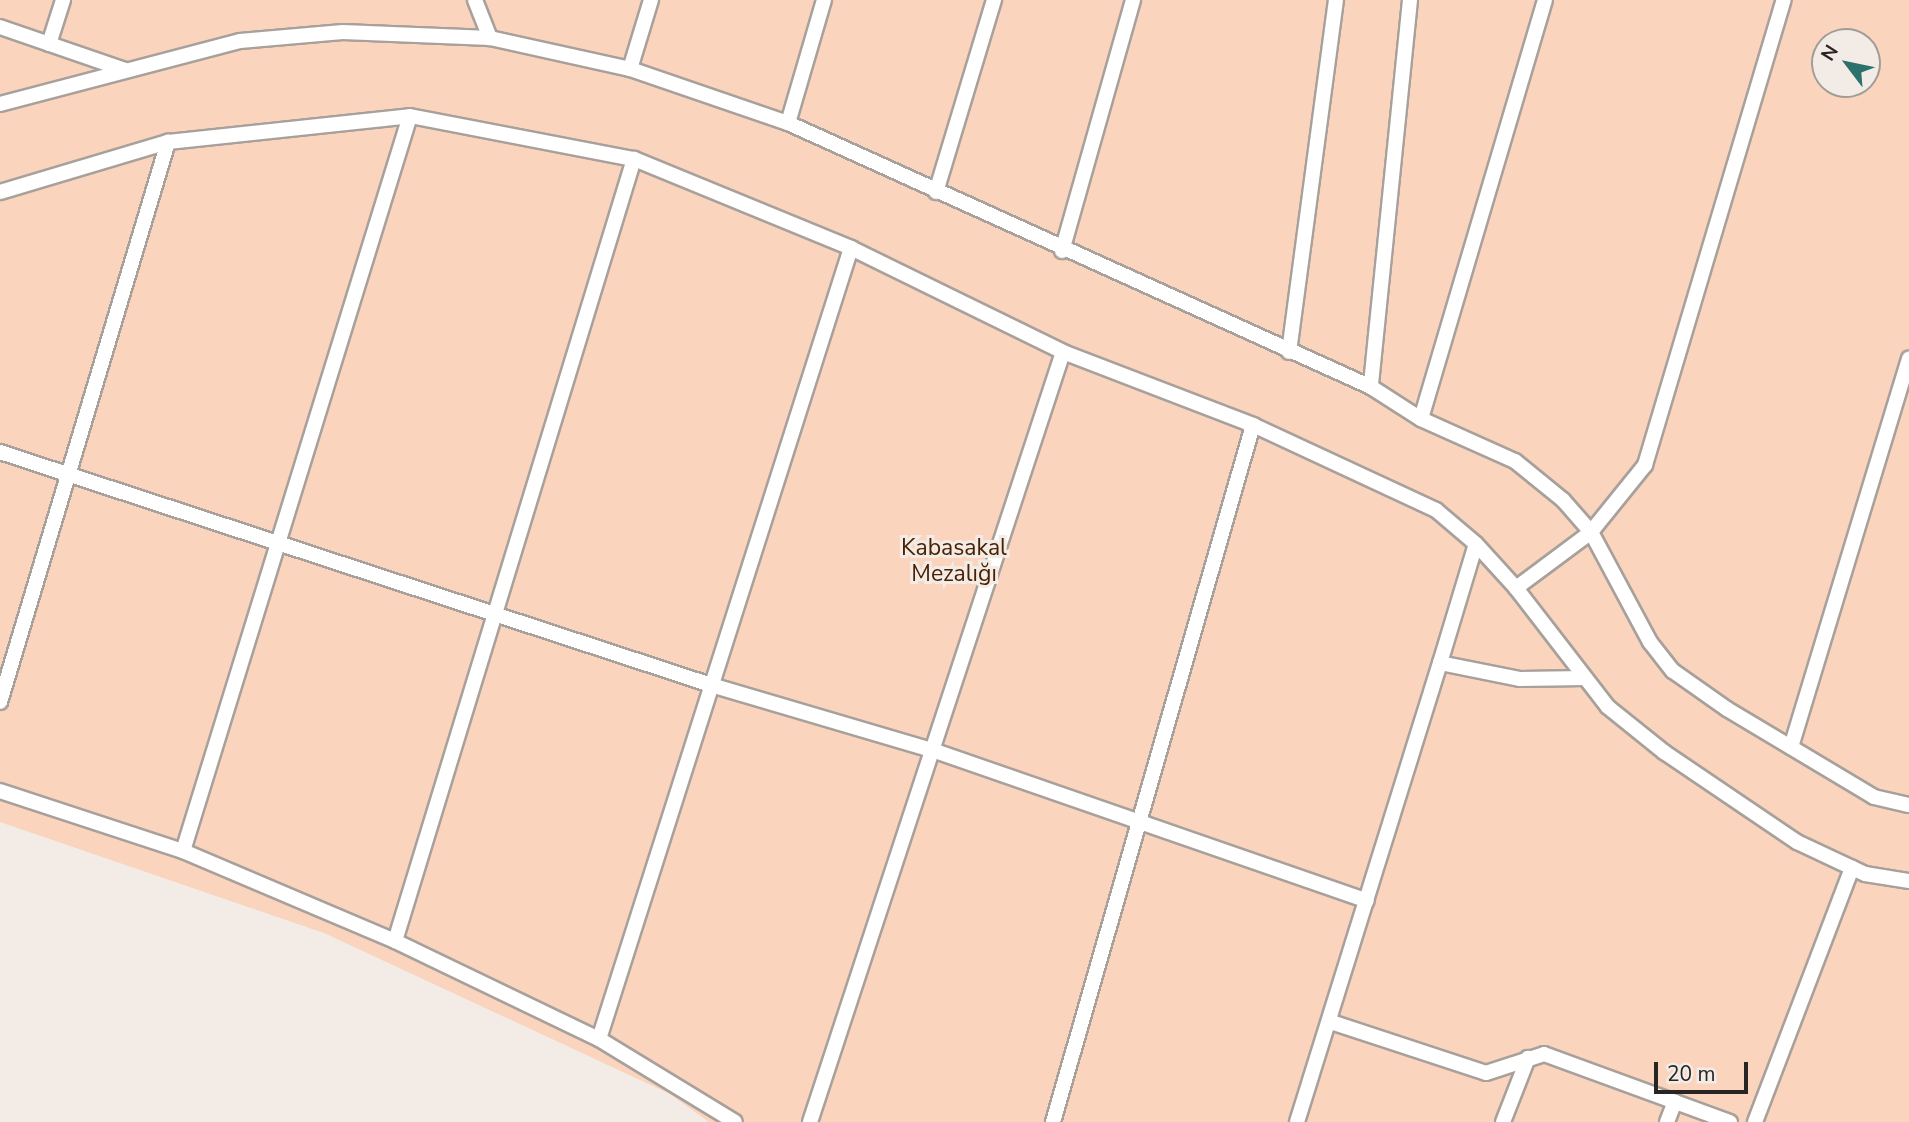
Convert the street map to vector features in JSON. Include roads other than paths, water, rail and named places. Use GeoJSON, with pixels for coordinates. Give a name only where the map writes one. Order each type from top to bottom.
{"type":"FeatureCollection","features":[{"type":"Feature","properties":{"kind":"lane"},"geometry":{"type":"LineString","coordinates":[[49,44],[62,0]]}},
{"type":"Feature","properties":{"kind":"lane"},"geometry":{"type":"LineString","coordinates":[[475,0],[490,38]]}},
{"type":"Feature","properties":{"kind":"lane"},"geometry":{"type":"LineString","coordinates":[[630,69],[651,0]]}},
{"type":"Feature","properties":{"kind":"lane"},"geometry":{"type":"LineString","coordinates":[[788,123],[824,0]]}},
{"type":"Feature","properties":{"kind":"lane"},"geometry":{"type":"LineString","coordinates":[[936,192],[994,0]]}},
{"type":"Feature","properties":{"kind":"lane"},"geometry":{"type":"LineString","coordinates":[[1062,251],[1133,0]]}},
{"type":"Feature","properties":{"kind":"lane"},"geometry":{"type":"LineString","coordinates":[[1289,352],[1336,0]]}},
{"type":"Feature","properties":{"kind":"lane"},"geometry":{"type":"LineString","coordinates":[[1371,387],[1409,0]]}},
{"type":"Feature","properties":{"kind":"lane"},"geometry":{"type":"LineString","coordinates":[[1421,419],[1545,0]]}},
{"type":"Feature","properties":{"kind":"lane"},"geometry":{"type":"LineString","coordinates":[[1516,588],[1591,531],[1645,465],[1784,0]]}},
{"type":"Feature","properties":{"kind":"lane"},"geometry":{"type":"LineString","coordinates":[[0,27],[126,70]]}},
{"type":"Feature","properties":{"kind":"lane"},"geometry":{"type":"LineString","coordinates":[[0,104],[240,41],[342,32],[490,38],[630,69],[788,123],[1062,251],[1371,387],[1421,419],[1515,461],[1563,500],[1591,531],[1650,642],[1673,671],[1874,797],[1909,805]]}},
{"type":"Feature","properties":{"kind":"lane"},"geometry":{"type":"LineString","coordinates":[[183,851],[410,116]]}},
{"type":"Feature","properties":{"kind":"lane"},"geometry":{"type":"LineString","coordinates":[[0,192],[167,142],[410,116],[634,159],[851,248],[1063,352],[1253,425],[1436,510],[1476,544],[1516,588],[1608,707],[1664,752],[1797,842],[1865,874],[1909,881]]}},
{"type":"Feature","properties":{"kind":"lane"},"geometry":{"type":"LineString","coordinates":[[0,702],[167,142]]}},
{"type":"Feature","properties":{"kind":"lane"},"geometry":{"type":"LineString","coordinates":[[394,940],[634,159]]}},
{"type":"Feature","properties":{"kind":"lane"},"geometry":{"type":"LineString","coordinates":[[599,1039],[851,248]]}},
{"type":"Feature","properties":{"kind":"lane"},"geometry":{"type":"LineString","coordinates":[[810,1122],[1063,352]]}},
{"type":"Feature","properties":{"kind":"lane"},"geometry":{"type":"LineString","coordinates":[[1791,747],[1909,359]]}},
{"type":"Feature","properties":{"kind":"lane"},"geometry":{"type":"LineString","coordinates":[[1053,1122],[1253,425]]}},
{"type":"Feature","properties":{"kind":"lane"},"geometry":{"type":"LineString","coordinates":[[0,453],[277,546],[495,612],[711,685],[932,750],[1138,824],[1367,901]]}},
{"type":"Feature","properties":{"kind":"lane"},"geometry":{"type":"LineString","coordinates":[[1297,1122],[1331,1022],[1476,544]]}},
{"type":"Feature","properties":{"kind":"lane"},"geometry":{"type":"LineString","coordinates":[[1440,663],[1520,679],[1586,678]]}},
{"type":"Feature","properties":{"kind":"lane"},"geometry":{"type":"LineString","coordinates":[[0,791],[183,851],[394,940],[599,1039],[735,1122]]}},
{"type":"Feature","properties":{"kind":"lane"},"geometry":{"type":"LineString","coordinates":[[1755,1122],[1852,868]]}},
{"type":"Feature","properties":{"kind":"lane"},"geometry":{"type":"LineString","coordinates":[[1331,1022],[1486,1073],[1544,1054],[1730,1122]]}},
{"type":"Feature","properties":{"kind":"lane"},"geometry":{"type":"LineString","coordinates":[[1503,1122],[1528,1058]]}},
{"type":"Feature","properties":{"kind":"lane"},"geometry":{"type":"LineString","coordinates":[[1667,1122],[1675,1101]]}},
{"type":"Feature","properties":{"kind":"park label","name":"Kabasakal Mezalığı"},"geometry":{"type":"Point","coordinates":[954,561]}}]}
